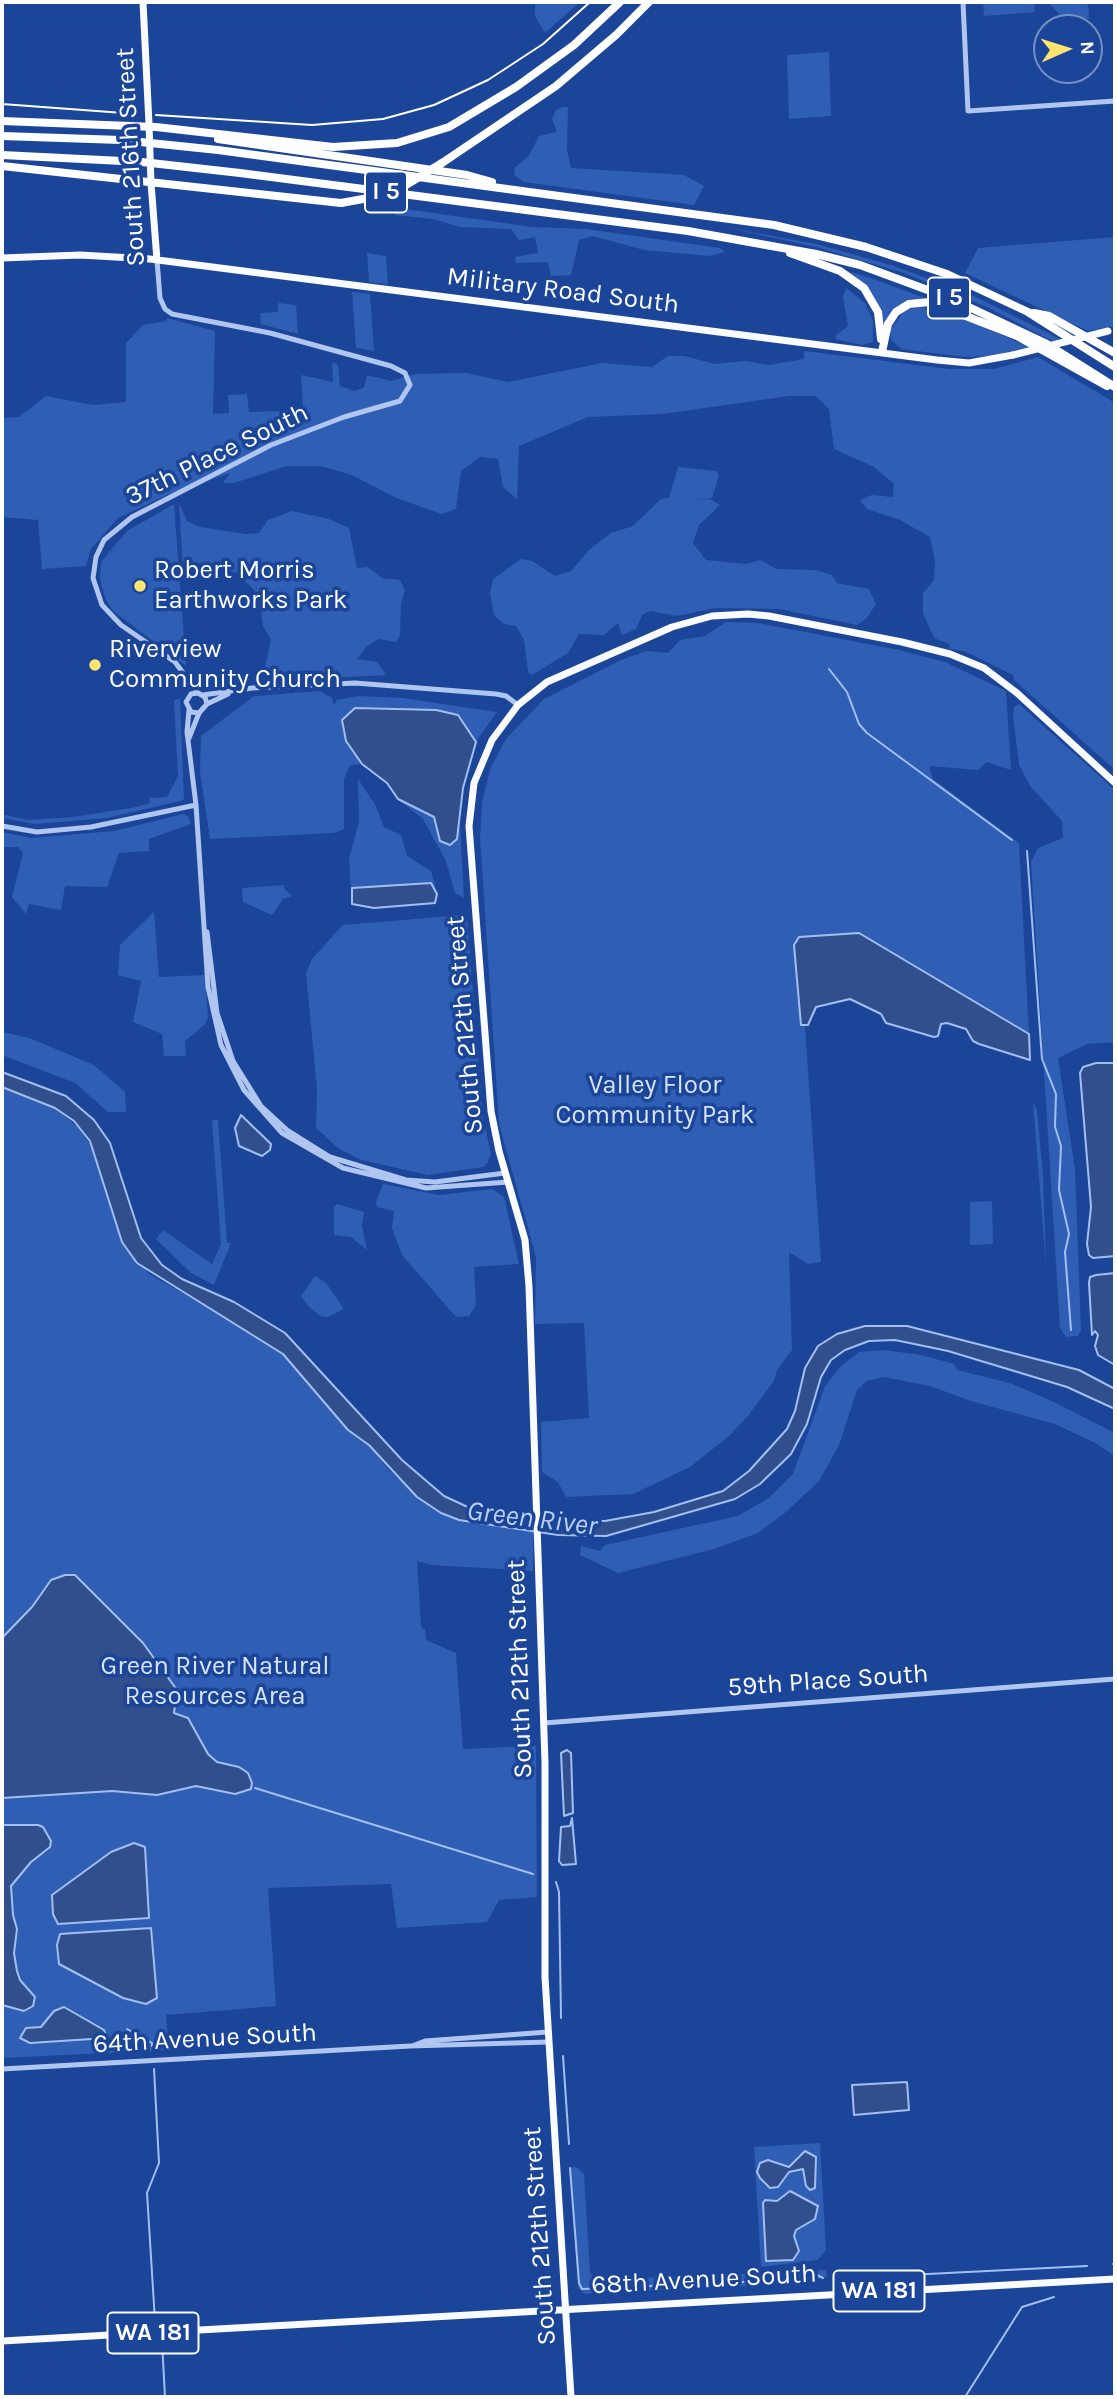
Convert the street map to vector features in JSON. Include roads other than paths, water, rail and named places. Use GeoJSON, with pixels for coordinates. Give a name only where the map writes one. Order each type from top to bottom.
{"type":"FeatureCollection","features":[{"type":"Feature","properties":{"kind":"highway"},"geometry":{"type":"LineString","coordinates":[[2,121],[156,127],[333,147],[362,147],[421,137],[449,127],[488,104],[574,45],[620,2]]}},
{"type":"Feature","properties":{"kind":"highway"},"geometry":{"type":"LineString","coordinates":[[2,166],[341,203],[401,188],[556,86],[616,35],[649,2]]}},
{"type":"Feature","properties":{"kind":"highway"},"geometry":{"type":"LineString","coordinates":[[86,125],[158,131],[333,155],[467,175],[519,189]]}},
{"type":"Feature","properties":{"kind":"highway","name":"I 5"},"geometry":{"type":"LineString","coordinates":[[2,136],[121,140],[218,150],[698,213],[810,232],[903,258],[1028,312],[1115,367]]}},
{"type":"Feature","properties":{"kind":"highway","name":"I 5"},"geometry":{"type":"LineString","coordinates":[[2,155],[142,162],[240,173],[769,244],[860,265],[952,299],[1045,343],[1115,388]]}},
{"type":"Feature","properties":{"kind":"highway"},"geometry":{"type":"LineString","coordinates":[[769,244],[840,271],[858,283],[878,312],[882,352]]}},
{"type":"Feature","properties":{"kind":"highway"},"geometry":{"type":"LineString","coordinates":[[882,352],[888,324],[896,312],[909,304],[930,302],[1017,336],[1115,388]]}},
{"type":"Feature","properties":{"kind":"highway"},"geometry":{"type":"LineString","coordinates":[[1028,312],[1049,316],[1115,353]]}},
{"type":"Feature","properties":{"kind":"main road","name":"South 216th Street"},"geometry":{"type":"LineString","coordinates":[[143,2],[157,260]]}},
{"type":"Feature","properties":{"kind":"main road","name":"Military Road South"},"geometry":{"type":"LineString","coordinates":[[2,258],[95,256],[157,260],[969,363],[1112,330]]}},
{"type":"Feature","properties":{"kind":"main road","name":"South 212th Street"},"geometry":{"type":"LineString","coordinates":[[571,2397],[545,1977],[544,1723],[527,1257],[491,1111],[470,826],[474,783],[492,740],[518,705],[563,673],[672,627],[712,616],[769,616],[950,654],[984,668],[1017,694],[1115,783]]}},
{"type":"Feature","properties":{"kind":"main road","name":"68th Avenue South"},"geometry":{"type":"LineString","coordinates":[[2,2341],[1115,2278]]}},
{"type":"Feature","properties":{"kind":"street"},"geometry":{"type":"LineString","coordinates":[[963,2],[968,111],[1115,101]]}},
{"type":"Feature","properties":{"kind":"street","name":"South 216th Street"},"geometry":{"type":"LineString","coordinates":[[157,260],[160,298],[165,309],[172,314],[270,332],[391,366],[401,369],[410,382]]}},
{"type":"Feature","properties":{"kind":"street","name":"37th Place South"},"geometry":{"type":"LineString","coordinates":[[172,662],[107,612],[96,591],[94,568],[99,548],[118,525],[286,438],[400,401],[409,390],[410,382]]}},
{"type":"Feature","properties":{"kind":"street"},"geometry":{"type":"LineString","coordinates":[[172,662],[183,670],[207,704]]}},
{"type":"Feature","properties":{"kind":"street"},"geometry":{"type":"LineString","coordinates":[[172,662],[184,678],[189,696],[186,702],[189,710],[189,745],[215,1014],[224,1053],[244,1090],[269,1120],[306,1149],[343,1168],[409,1185],[439,1189],[508,1182]]}},
{"type":"Feature","properties":{"kind":"street"},"geometry":{"type":"LineString","coordinates":[[189,696],[259,687],[367,683],[496,694],[506,696],[518,705]]}},
{"type":"Feature","properties":{"kind":"street"},"geometry":{"type":"LineString","coordinates":[[189,745],[192,724],[199,713],[207,704],[232,692]]}},
{"type":"Feature","properties":{"kind":"street"},"geometry":{"type":"LineString","coordinates":[[189,710],[199,713]]}},
{"type":"Feature","properties":{"kind":"street"},"geometry":{"type":"LineString","coordinates":[[2,826],[37,832],[92,827],[196,805]]}},
{"type":"Feature","properties":{"kind":"street"},"geometry":{"type":"LineString","coordinates":[[215,1014],[238,1072],[261,1106],[316,1150],[363,1169],[424,1182],[505,1173]]}},
{"type":"Feature","properties":{"kind":"street","name":"59th Place South"},"geometry":{"type":"LineString","coordinates":[[544,1723],[1115,1679]]}},
{"type":"Feature","properties":{"kind":"street","name":"64th Avenue South"},"geometry":{"type":"LineString","coordinates":[[410,2046],[425,2041],[548,2032]]}},
{"type":"Feature","properties":{"kind":"street","name":"64th Avenue South"},"geometry":{"type":"LineString","coordinates":[[2,2069],[410,2046],[548,2042]]}},
{"type":"Feature","properties":{"kind":"water"},"geometry":{"type":"Polygon","coordinates":[[[355,708],[436,710],[458,715],[476,742],[463,788],[457,839],[450,845],[440,841],[434,817],[398,799],[387,783],[362,764],[346,741],[342,720],[355,708]]]}},
{"type":"Feature","properties":{"kind":"water"},"geometry":{"type":"Polygon","coordinates":[[[431,883],[437,894],[435,903],[374,908],[352,904],[352,888],[431,883]]]}},
{"type":"Feature","properties":{"kind":"water"},"geometry":{"type":"Polygon","coordinates":[[[859,933],[1029,1034],[1030,1060],[979,1044],[973,1041],[966,1029],[947,1023],[941,1024],[938,1036],[934,1037],[886,1023],[881,1014],[850,999],[816,1007],[808,1025],[801,1025],[794,945],[799,937],[859,933]]]}},
{"type":"Feature","properties":{"kind":"water"},"geometry":{"type":"Polygon","coordinates":[[[1096,1063],[1115,1063],[1115,1256],[1093,1258],[1089,1255],[1087,1244],[1091,1207],[1080,1073],[1083,1067],[1096,1063]]]}},
{"type":"Feature","properties":{"kind":"water","name":"Green River"},"geometry":{"type":"Polygon","coordinates":[[[2,1072],[66,1096],[94,1120],[110,1143],[141,1238],[162,1265],[182,1279],[234,1302],[285,1333],[402,1460],[444,1496],[472,1509],[558,1520],[605,1521],[654,1512],[723,1491],[749,1471],[787,1429],[795,1411],[805,1368],[818,1346],[837,1334],[865,1326],[907,1326],[1079,1370],[1115,1389],[1115,1409],[1067,1387],[948,1351],[895,1340],[869,1341],[845,1350],[831,1360],[821,1377],[807,1424],[791,1454],[760,1484],[735,1499],[606,1536],[558,1535],[459,1520],[441,1513],[417,1497],[369,1445],[348,1430],[283,1354],[137,1263],[122,1242],[90,1141],[74,1121],[55,1108],[2,1087],[2,1072]]]}},
{"type":"Feature","properties":{"kind":"water"},"geometry":{"type":"Polygon","coordinates":[[[241,1115],[271,1144],[270,1150],[262,1156],[239,1146],[235,1128],[241,1115]]]}},
{"type":"Feature","properties":{"kind":"water"},"geometry":{"type":"Polygon","coordinates":[[[1115,1273],[1115,1365],[1098,1355],[1095,1346],[1098,1335],[1095,1331],[1092,1335],[1089,1283],[1090,1277],[1115,1273]]]}},
{"type":"Feature","properties":{"kind":"water"},"geometry":{"type":"Polygon","coordinates":[[[75,1575],[143,1643],[177,1690],[174,1713],[188,1718],[208,1754],[217,1762],[239,1767],[248,1773],[251,1789],[235,1794],[196,1786],[157,1795],[112,1791],[2,1798],[2,1638],[32,1607],[51,1580],[75,1575]]]}},
{"type":"Feature","properties":{"kind":"water"},"geometry":{"type":"Polygon","coordinates":[[[567,1750],[571,1753],[573,1813],[564,1816],[561,1753],[567,1750]]]}},
{"type":"Feature","properties":{"kind":"water"},"geometry":{"type":"Polygon","coordinates":[[[572,1818],[576,1864],[562,1865],[559,1861],[561,1827],[570,1826],[572,1818]]]}},
{"type":"Feature","properties":{"kind":"water"},"geometry":{"type":"Polygon","coordinates":[[[2,1825],[38,1825],[43,1827],[51,1841],[50,1847],[31,1862],[11,1886],[17,1929],[14,1953],[17,1971],[20,1980],[35,1997],[33,2006],[24,2011],[2,2005],[2,1825]]]}},
{"type":"Feature","properties":{"kind":"water"},"geometry":{"type":"Polygon","coordinates":[[[134,1843],[145,1847],[149,1918],[58,1924],[53,1914],[52,1895],[111,1852],[134,1843]]]}},
{"type":"Feature","properties":{"kind":"water"},"geometry":{"type":"Polygon","coordinates":[[[151,1928],[157,1998],[146,2004],[123,1998],[59,1964],[57,1945],[60,1934],[151,1928]]]}},
{"type":"Feature","properties":{"kind":"water"},"geometry":{"type":"Polygon","coordinates":[[[64,2007],[104,2030],[107,2038],[30,2043],[20,2038],[26,2028],[41,2027],[54,2011],[64,2007]]]}},
{"type":"Feature","properties":{"kind":"water"},"geometry":{"type":"Polygon","coordinates":[[[907,2082],[909,2110],[854,2115],[852,2085],[907,2082]]]}},
{"type":"Feature","properties":{"kind":"water"},"geometry":{"type":"Polygon","coordinates":[[[805,2151],[816,2157],[815,2188],[810,2190],[806,2186],[803,2169],[789,2172],[778,2187],[770,2188],[760,2178],[757,2172],[760,2163],[768,2160],[789,2167],[805,2151]]]}},
{"type":"Feature","properties":{"kind":"water"},"geometry":{"type":"Polygon","coordinates":[[[790,2191],[818,2206],[815,2219],[796,2230],[794,2236],[799,2251],[793,2260],[766,2261],[763,2203],[765,2200],[777,2201],[790,2191]]]}},
{"type":"Feature","properties":{"kind":"waterway"},"geometry":{"type":"LineString","coordinates":[[829,669],[847,692],[859,724],[867,733],[1012,840]]}},
{"type":"Feature","properties":{"kind":"waterway"},"geometry":{"type":"LineString","coordinates":[[1027,851],[1042,1059],[1056,1094],[1055,1127],[1061,1146],[1059,1190],[1069,1234],[1065,1252],[1071,1330]]}},
{"type":"Feature","properties":{"kind":"waterway"},"geometry":{"type":"LineString","coordinates":[[255,1788],[533,1874]]}},
{"type":"Feature","properties":{"kind":"waterway"},"geometry":{"type":"LineString","coordinates":[[556,1882],[559,1892],[561,2018]]}},
{"type":"Feature","properties":{"kind":"waterway"},"geometry":{"type":"LineString","coordinates":[[127,2029],[152,2043],[152,2046]]}},
{"type":"Feature","properties":{"kind":"waterway"},"geometry":{"type":"LineString","coordinates":[[563,2056],[569,2144]]}},
{"type":"Feature","properties":{"kind":"waterway"},"geometry":{"type":"LineString","coordinates":[[154,2069],[159,2163],[147,2193],[155,2321]]}},
{"type":"Feature","properties":{"kind":"waterway"},"geometry":{"type":"LineString","coordinates":[[570,2168],[579,2283],[582,2289],[787,2280],[817,2275],[823,2278]]}},
{"type":"Feature","properties":{"kind":"waterway"},"geometry":{"type":"LineString","coordinates":[[848,2278],[1087,2266]]}},
{"type":"Feature","properties":{"kind":"waterway"},"geometry":{"type":"LineString","coordinates":[[965,2397],[1022,2307],[1054,2297]]}},
{"type":"Feature","properties":{"kind":"waterway"},"geometry":{"type":"LineString","coordinates":[[162,2341],[165,2397]]}},
{"type":"Feature","properties":{"kind":"tram line"},"geometry":{"type":"LineString","coordinates":[[156,115],[312,125],[383,119],[434,105],[488,80],[543,44],[590,2]]}},
{"type":"Feature","properties":{"kind":"tram line"},"geometry":{"type":"LineString","coordinates":[[2,104],[137,114]]}},
{"type":"Feature","properties":{"kind":"place","name":"Robert Morris Earthworks Park"},"geometry":{"type":"Point","coordinates":[140,586]}},
{"type":"Feature","properties":{"kind":"place","name":"Riverview Community Church"},"geometry":{"type":"Point","coordinates":[95,665]}},
{"type":"Feature","properties":{"kind":"park label","name":"Valley Floor Community Park"},"geometry":{"type":"Point","coordinates":[655,1101]}},
{"type":"Feature","properties":{"kind":"park label","name":"Green River Natural Resources Area"},"geometry":{"type":"Point","coordinates":[215,1682]}}]}
